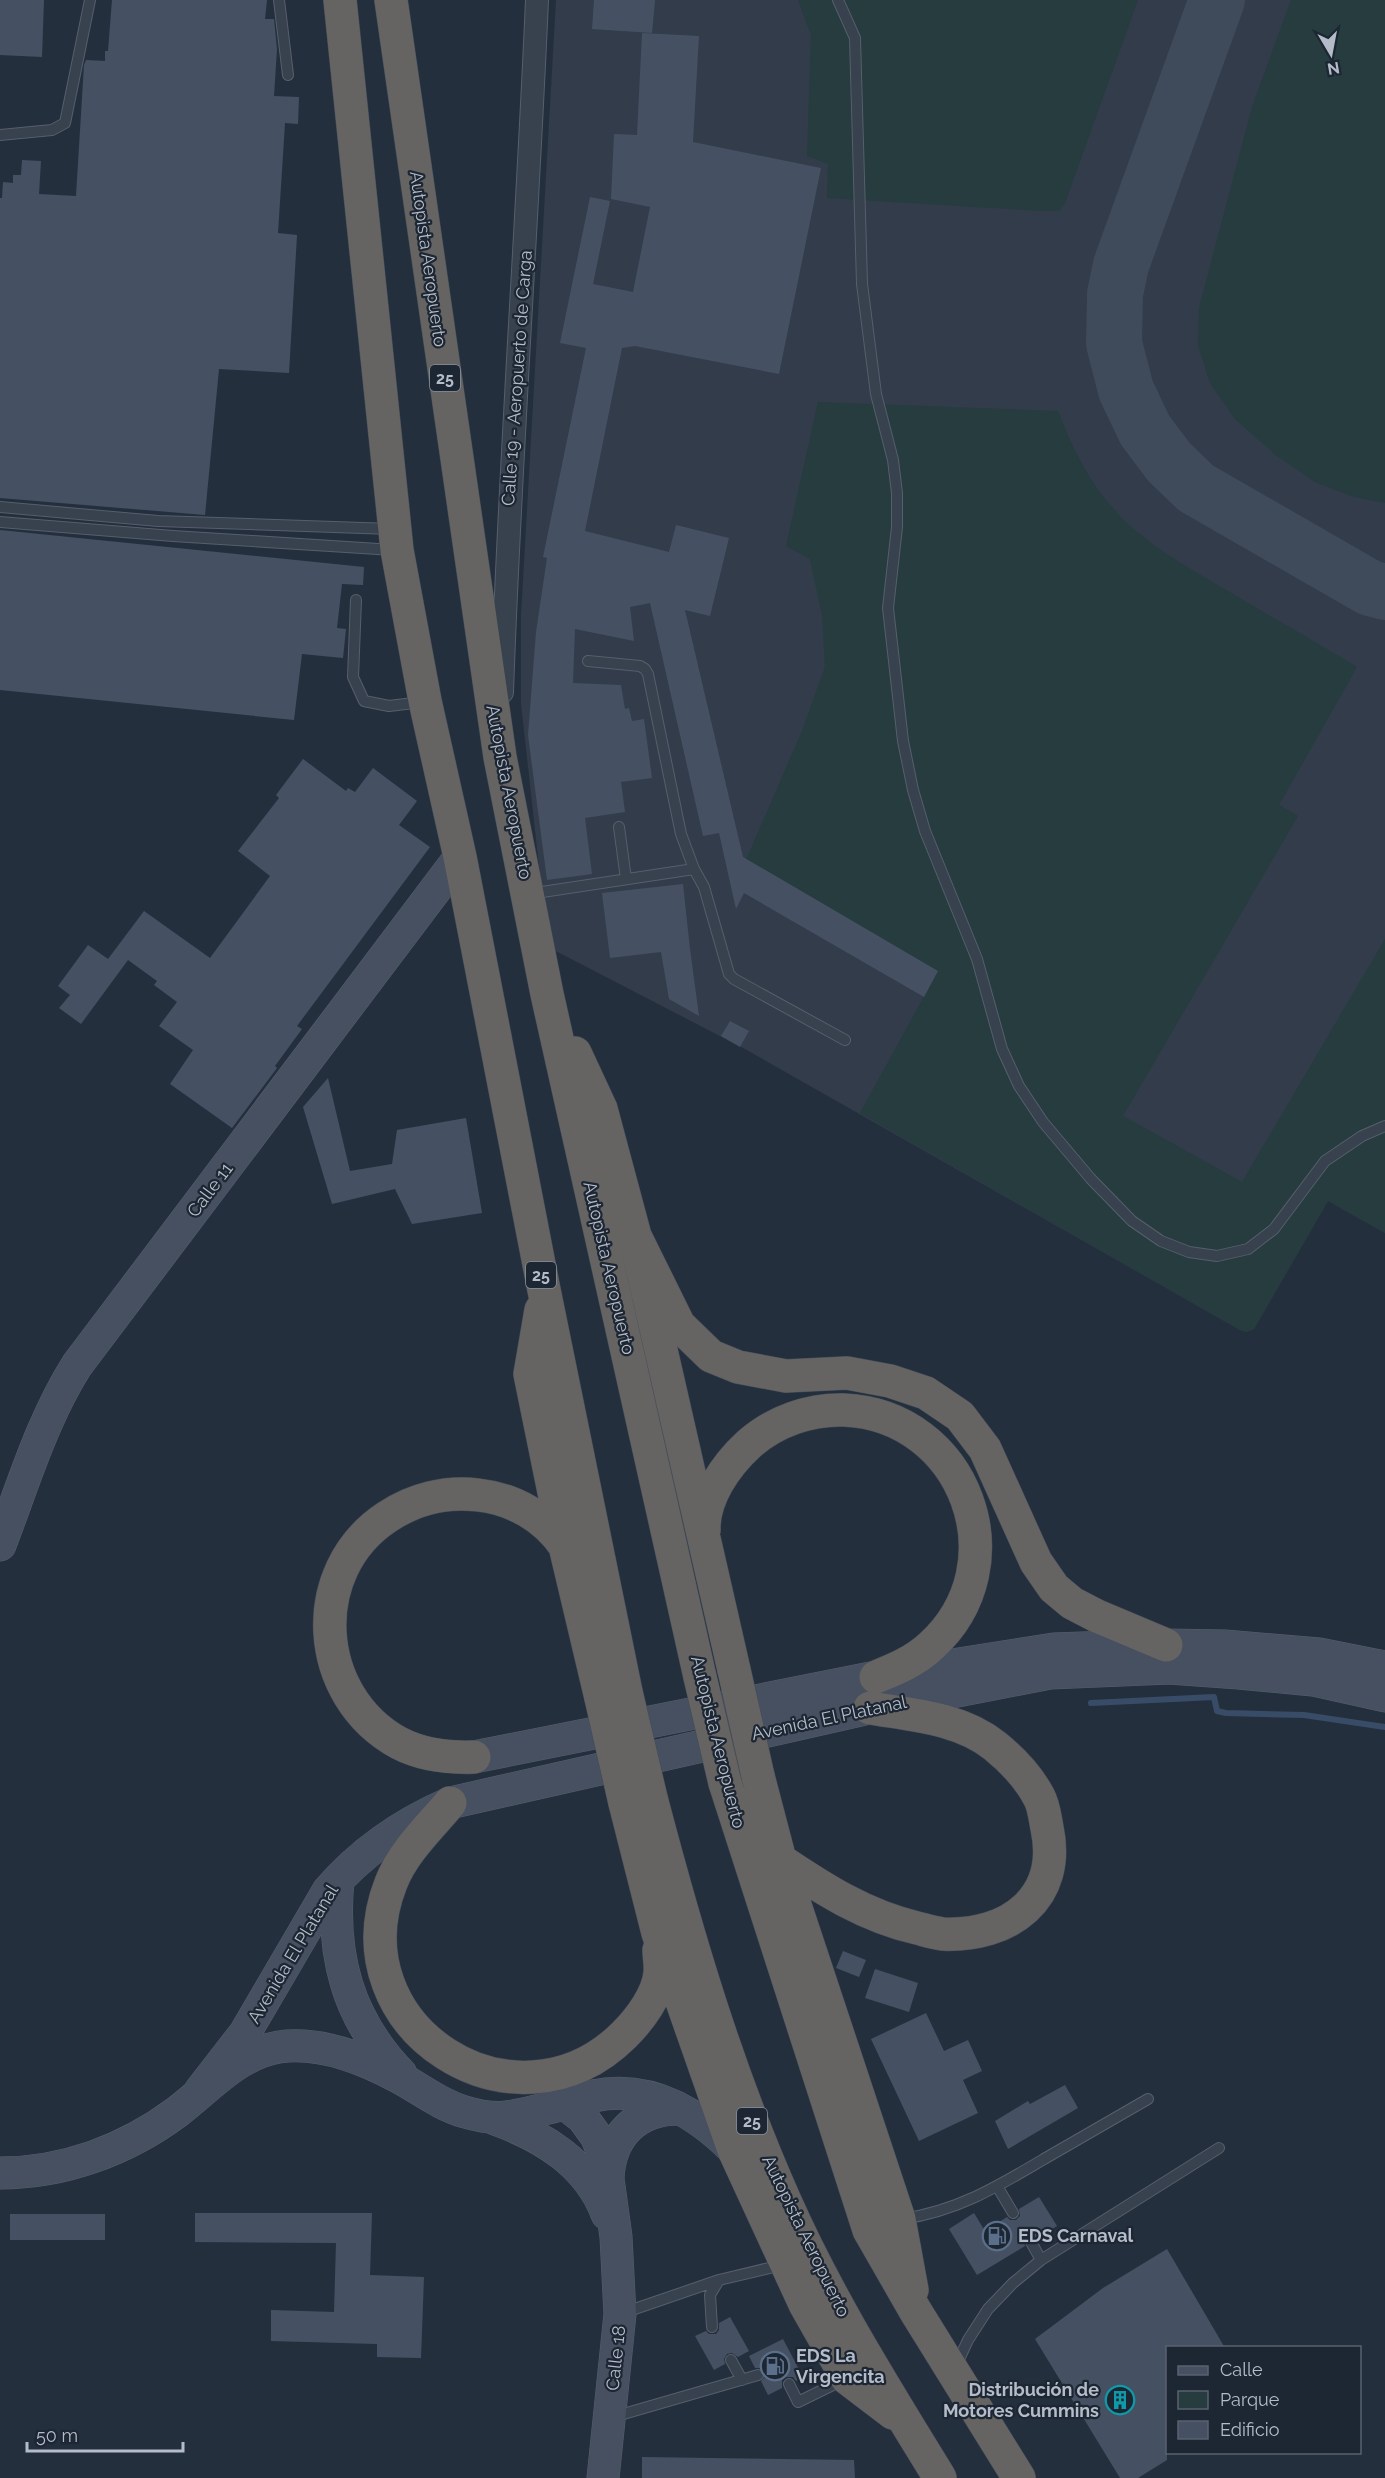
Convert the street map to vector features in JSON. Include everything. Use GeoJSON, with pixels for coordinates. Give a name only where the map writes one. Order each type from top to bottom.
{"type":"FeatureCollection","features":[{"type":"Feature","properties":{"kind":"highway","name":"Autopista Aeropuerto"},"geometry":{"type":"LineString","coordinates":[[340,0],[396,539],[425,701],[460,857],[544,1290],[614,1695],[638,1800],[684,1925],[723,2045],[786,2203],[829,2290],[940,2478]]}},
{"type":"Feature","properties":{"kind":"highway","name":"Autopista Aeropuerto"},"geometry":{"type":"LineString","coordinates":[[391,0],[500,757],[547,994],[725,1783],[869,2230],[916,2312],[1019,2478]]}},
{"type":"Feature","properties":{"kind":"highway"},"geometry":{"type":"LineString","coordinates":[[547,994],[601,1109],[635,1236],[758,1776],[780,1860],[899,2219],[916,2312]]}},
{"type":"Feature","properties":{"kind":"highway"},"geometry":{"type":"LineString","coordinates":[[635,1236],[679,1325],[711,1356],[738,1367],[786,1376],[847,1373],[890,1381],[926,1393],[960,1416],[985,1449],[1036,1562],[1054,1588],[1072,1603],[1097,1616],[1166,1645]]}},
{"type":"Feature","properties":{"kind":"highway"},"geometry":{"type":"LineString","coordinates":[[544,1290],[530,1374],[565,1546],[614,1695]]}},
{"type":"Feature","properties":{"kind":"highway"},"geometry":{"type":"LineString","coordinates":[[706,1547],[703,1527],[715,1487],[739,1452],[772,1427],[811,1412],[853,1410],[894,1421],[929,1443],[956,1475],[966,1494],[975,1534],[973,1575],[957,1614],[945,1632],[914,1659],[876,1677]]}},
{"type":"Feature","properties":{"kind":"highway"},"geometry":{"type":"LineString","coordinates":[[474,1757],[436,1756],[417,1751],[384,1733],[356,1707],[337,1674],[329,1638],[331,1600],[344,1564],[366,1534],[396,1511],[413,1503],[451,1494],[489,1496],[524,1509],[555,1531],[565,1546]]}},
{"type":"Feature","properties":{"kind":"highway"},"geometry":{"type":"LineString","coordinates":[[780,1860],[819,1887],[861,1910],[941,1934],[969,1934],[995,1928],[1018,1915],[1036,1896],[1048,1871],[1051,1845],[1040,1798],[1020,1771],[994,1745],[965,1729],[940,1720],[870,1708]]}},
{"type":"Feature","properties":{"kind":"highway"},"geometry":{"type":"LineString","coordinates":[[450,1803],[413,1846],[391,1882],[381,1923],[383,1965],[398,2004],[423,2037],[448,2056],[477,2070],[497,2076],[518,2078],[560,2073],[598,2056],[631,2028],[653,1993],[660,1973],[658,1933],[638,1800]]}},
{"type":"Feature","properties":{"kind":"highway"},"geometry":{"type":"LineString","coordinates":[[658,1933],[734,2150],[786,2264],[848,2378],[906,2423]]}},
{"type":"Feature","properties":{"kind":"main road","name":"Calle 11"},"geometry":{"type":"LineString","coordinates":[[0,1545],[44,1429],[76,1365],[460,857]]}},
{"type":"Feature","properties":{"kind":"main road","name":"Avenida El Platanal"},"geometry":{"type":"LineString","coordinates":[[474,1757],[876,1677],[1054,1649],[1166,1645],[1225,1646],[1319,1654],[1385,1666]]}},
{"type":"Feature","properties":{"kind":"main road","name":"Avenida El Platanal"},"geometry":{"type":"LineString","coordinates":[[200,2091],[245,2033],[328,1891],[338,1879],[372,1847],[400,1827],[450,1803],[870,1708],[1050,1673],[1169,1668],[1313,1680],[1385,1696]]}},
{"type":"Feature","properties":{"kind":"main road"},"geometry":{"type":"LineString","coordinates":[[338,1879],[335,1926],[342,1971],[359,2016],[373,2039],[386,2058],[412,2085]]}},
{"type":"Feature","properties":{"kind":"main road","name":"Avenida El Platanal"},"geometry":{"type":"LineString","coordinates":[[0,2173],[41,2170],[75,2163],[106,2152],[153,2128],[178,2111],[200,2091],[247,2056],[280,2047],[310,2047],[372,2063],[429,2096],[462,2111],[495,2119],[595,2096],[625,2094],[655,2098],[684,2109],[711,2127],[734,2150]]}},
{"type":"Feature","properties":{"kind":"main road","name":"Calle 18"},"geometry":{"type":"LineString","coordinates":[[565,2104],[583,2118],[596,2136],[605,2157],[616,2237],[620,2314],[603,2478]]}},
{"type":"Feature","properties":{"kind":"main road"},"geometry":{"type":"LineString","coordinates":[[608,2179],[612,2150],[629,2126],[654,2111],[684,2109]]}},
{"type":"Feature","properties":{"kind":"main road","name":"Calle 18"},"geometry":{"type":"LineString","coordinates":[[495,2119],[528,2131],[558,2150],[584,2175],[603,2204],[616,2237]]}},
{"type":"Feature","properties":{"kind":"street","name":"Calle 19 - Aeropuerto de Carga"},"geometry":{"type":"LineString","coordinates":[[500,757],[507,526],[528,199],[537,0]]}},
{"type":"Feature","properties":{"kind":"lane"},"geometry":{"type":"LineString","coordinates":[[0,135],[52,130],[65,123],[90,0]]}},
{"type":"Feature","properties":{"kind":"lane"},"geometry":{"type":"LineString","coordinates":[[279,0],[288,75]]}},
{"type":"Feature","properties":{"kind":"lane"},"geometry":{"type":"LineString","coordinates":[[838,0],[855,38],[862,284],[876,394],[893,460],[897,493],[897,527],[888,608],[903,741],[913,790],[925,831],[978,959],[1002,1049],[1019,1086],[1044,1122],[1091,1179],[1132,1221],[1161,1240],[1189,1252],[1217,1256],[1248,1249],[1274,1229],[1325,1161],[1362,1136],[1385,1126]]}},
{"type":"Feature","properties":{"kind":"lane"},"geometry":{"type":"LineString","coordinates":[[0,507],[396,539]]}},
{"type":"Feature","properties":{"kind":"lane"},"geometry":{"type":"LineString","coordinates":[[0,522],[173,536],[396,539]]}},
{"type":"Feature","properties":{"kind":"lane"},"geometry":{"type":"LineString","coordinates":[[356,600],[353,677],[364,701],[389,706],[425,701]]}},
{"type":"Feature","properties":{"kind":"lane"},"geometry":{"type":"LineString","coordinates":[[588,661],[640,666],[648,674],[681,834],[694,869],[704,887],[729,974],[734,979],[845,1040]]}},
{"type":"Feature","properties":{"kind":"lane"},"geometry":{"type":"LineString","coordinates":[[619,828],[626,879]]}},
{"type":"Feature","properties":{"kind":"lane"},"geometry":{"type":"LineString","coordinates":[[529,894],[694,869]]}},
{"type":"Feature","properties":{"kind":"lane"},"geometry":{"type":"LineString","coordinates":[[899,2219],[928,2215],[997,2186],[1148,2099]]}},
{"type":"Feature","properties":{"kind":"lane"},"geometry":{"type":"LineString","coordinates":[[954,2372],[968,2340],[988,2309],[1012,2283],[1041,2260],[1219,2148]]}},
{"type":"Feature","properties":{"kind":"lane"},"geometry":{"type":"LineString","coordinates":[[997,2186],[1013,2213]]}},
{"type":"Feature","properties":{"kind":"lane"},"geometry":{"type":"LineString","coordinates":[[1031,2242],[1041,2260]]}},
{"type":"Feature","properties":{"kind":"lane"},"geometry":{"type":"LineString","coordinates":[[620,2314],[720,2280],[786,2264]]}},
{"type":"Feature","properties":{"kind":"lane"},"geometry":{"type":"LineString","coordinates":[[712,2327],[710,2295],[720,2280]]}},
{"type":"Feature","properties":{"kind":"lane"},"geometry":{"type":"LineString","coordinates":[[731,2360],[742,2380]]}},
{"type":"Feature","properties":{"kind":"lane"},"geometry":{"type":"LineString","coordinates":[[610,2418],[758,2375]]}},
{"type":"Feature","properties":{"kind":"lane"},"geometry":{"type":"LineString","coordinates":[[789,2384],[798,2402],[848,2378]]}},
{"type":"Feature","properties":{"kind":"shaded area"},"geometry":{"type":"Polygon","coordinates":[[[556,0],[1385,0],[1385,1233],[1328,1201],[1254,1329],[1246,1332],[1240,1330],[745,1049],[548,947],[521,704],[521,615],[556,0]]]}},
{"type":"Feature","properties":{"kind":"green space"},"geometry":{"type":"Polygon","coordinates":[[[798,0],[1138,0],[1065,203],[1059,211],[1043,211],[827,198],[828,164],[807,156],[811,35],[798,0]]]}},
{"type":"Feature","properties":{"kind":"green space"},"geometry":{"type":"Polygon","coordinates":[[[1291,0],[1385,0],[1385,503],[1354,497],[1315,482],[1277,456],[1235,419],[1210,383],[1198,345],[1199,308],[1252,107],[1291,0]]]}},
{"type":"Feature","properties":{"kind":"green space"},"geometry":{"type":"Polygon","coordinates":[[[818,402],[1058,411],[1070,440],[1092,481],[1110,505],[1132,528],[1185,566],[1357,667],[1279,805],[1298,816],[1123,1116],[1242,1182],[1385,939],[1385,1233],[1328,1201],[1254,1329],[1246,1332],[1240,1330],[860,1113],[938,971],[746,860],[802,731],[825,667],[822,615],[810,559],[786,546],[818,402]]]}},
{"type":"Feature","properties":{"kind":"building"},"geometry":{"type":"Polygon","coordinates":[[[0,0],[44,0],[42,57],[0,55],[0,0]]]}},
{"type":"Feature","properties":{"kind":"building"},"geometry":{"type":"Polygon","coordinates":[[[112,0],[267,0],[265,19],[274,19],[277,49],[274,96],[299,97],[298,124],[285,123],[278,233],[297,235],[289,373],[219,369],[205,515],[0,498],[0,198],[2,198],[3,182],[13,183],[13,175],[21,175],[22,160],[41,161],[39,194],[76,196],[84,65],[86,60],[105,61],[105,51],[108,51],[112,0]]]}},
{"type":"Feature","properties":{"kind":"building"},"geometry":{"type":"Polygon","coordinates":[[[594,0],[655,0],[652,33],[592,29],[594,0]]]}},
{"type":"Feature","properties":{"kind":"building"},"geometry":{"type":"Polygon","coordinates":[[[642,33],[699,36],[693,142],[821,168],[779,374],[635,346],[622,348],[585,531],[669,552],[676,525],[729,538],[710,616],[685,610],[743,857],[938,971],[924,997],[744,893],[736,909],[719,833],[703,836],[650,603],[630,607],[634,641],[575,629],[573,683],[621,685],[625,709],[629,708],[632,721],[644,719],[652,778],[621,782],[625,812],[585,818],[592,874],[547,880],[528,735],[536,632],[547,558],[543,557],[586,348],[560,343],[590,197],[610,201],[593,284],[633,292],[650,207],[611,199],[614,134],[637,135],[642,33]]]}},
{"type":"Feature","properties":{"kind":"building"},"geometry":{"type":"Polygon","coordinates":[[[0,530],[364,567],[363,585],[342,584],[337,628],[346,629],[343,658],[302,654],[294,720],[0,690],[0,530]]]}},
{"type":"Feature","properties":{"kind":"building"},"geometry":{"type":"Polygon","coordinates":[[[303,759],[346,791],[348,788],[355,792],[373,768],[417,801],[399,825],[430,847],[297,1026],[302,1029],[275,1066],[277,1068],[232,1128],[170,1084],[193,1050],[159,1026],[177,1002],[154,985],[157,981],[128,960],[81,1024],[59,1008],[70,995],[58,986],[88,945],[108,959],[144,911],[210,958],[270,876],[238,851],[279,798],[276,795],[303,759]]]}},
{"type":"Feature","properties":{"kind":"building"},"geometry":{"type":"Polygon","coordinates":[[[683,884],[699,1016],[669,999],[661,952],[610,958],[602,893],[683,884]]]}},
{"type":"Feature","properties":{"kind":"building"},"geometry":{"type":"Polygon","coordinates":[[[730,1021],[749,1031],[740,1047],[721,1036],[730,1021]]]}},
{"type":"Feature","properties":{"kind":"building"},"geometry":{"type":"Polygon","coordinates":[[[328,1078],[350,1171],[392,1164],[397,1130],[466,1118],[482,1213],[412,1224],[395,1189],[332,1204],[303,1107],[328,1078]]]}},
{"type":"Feature","properties":{"kind":"building"},"geometry":{"type":"Polygon","coordinates":[[[843,1951],[866,1960],[859,1977],[836,1968],[843,1951]]]}},
{"type":"Feature","properties":{"kind":"building"},"geometry":{"type":"Polygon","coordinates":[[[875,1969],[918,1983],[909,2012],[865,1998],[875,1969]]]}},
{"type":"Feature","properties":{"kind":"building"},"geometry":{"type":"Polygon","coordinates":[[[926,2013],[944,2051],[968,2040],[982,2071],[963,2080],[978,2113],[919,2141],[871,2039],[926,2013]]]}},
{"type":"Feature","properties":{"kind":"building"},"geometry":{"type":"Polygon","coordinates":[[[1065,2085],[1078,2108],[1008,2149],[995,2121],[1028,2101],[1030,2104],[1065,2085]]]}},
{"type":"Feature","properties":{"kind":"building","name":"EDS Carnaval"},"geometry":{"type":"Polygon","coordinates":[[[1039,2197],[1057,2226],[1037,2238],[1032,2235],[1027,2236],[1024,2241],[1025,2246],[977,2275],[949,2229],[974,2213],[985,2231],[1007,2217],[1010,2220],[1016,2220],[1020,2216],[1019,2209],[1039,2197]]]}},
{"type":"Feature","properties":{"kind":"building"},"geometry":{"type":"Polygon","coordinates":[[[195,2213],[372,2213],[370,2275],[424,2277],[421,2358],[377,2357],[377,2344],[271,2341],[271,2310],[334,2312],[336,2243],[195,2242],[195,2213]]]}},
{"type":"Feature","properties":{"kind":"building"},"geometry":{"type":"Polygon","coordinates":[[[10,2214],[105,2214],[105,2240],[10,2240],[10,2214]]]}},
{"type":"Feature","properties":{"kind":"building","name":"Distribución de Motores Cummins"},"geometry":{"type":"Polygon","coordinates":[[[1167,2249],[1224,2346],[1166,2346],[1167,2460],[1138,2478],[1120,2478],[1035,2339],[1103,2288],[1167,2249]]]}},
{"type":"Feature","properties":{"kind":"building","name":"EDS La Virgencita"},"geometry":{"type":"Polygon","coordinates":[[[730,2317],[749,2351],[738,2357],[732,2353],[727,2354],[724,2359],[725,2364],[714,2370],[695,2336],[706,2331],[709,2334],[716,2334],[719,2330],[719,2323],[730,2317]]]}},
{"type":"Feature","properties":{"kind":"building","name":"EDS La Virgencita"},"geometry":{"type":"Polygon","coordinates":[[[783,2339],[803,2377],[796,2381],[793,2377],[786,2377],[782,2380],[782,2388],[768,2395],[761,2381],[765,2377],[765,2372],[760,2368],[755,2368],[749,2356],[783,2339]]]}},
{"type":"Feature","properties":{"kind":"building"},"geometry":{"type":"Polygon","coordinates":[[[642,2457],[854,2460],[855,2478],[642,2478],[642,2457]]]}},
{"type":"Feature","properties":{"kind":"waterway"},"geometry":{"type":"LineString","coordinates":[[1091,1703],[1214,1697],[1217,1711],[1226,1713],[1304,1715],[1385,1727]]}},
{"type":"Feature","properties":{"kind":"taxiway"},"geometry":{"type":"LineString","coordinates":[[1217,0],[1121,265],[1115,294],[1114,343],[1126,390],[1145,430],[1169,462],[1196,488],[1370,588],[1385,592]]}},
{"type":"Feature","properties":{"kind":"place","name":"EDS Carnaval"},"geometry":{"type":"Point","coordinates":[997,2236]}},
{"type":"Feature","properties":{"kind":"place","name":"EDS La Virgencita"},"geometry":{"type":"Point","coordinates":[775,2366]}},
{"type":"Feature","properties":{"kind":"place","name":"Distribución de Motores Cummins"},"geometry":{"type":"Point","coordinates":[1120,2400]}}]}
